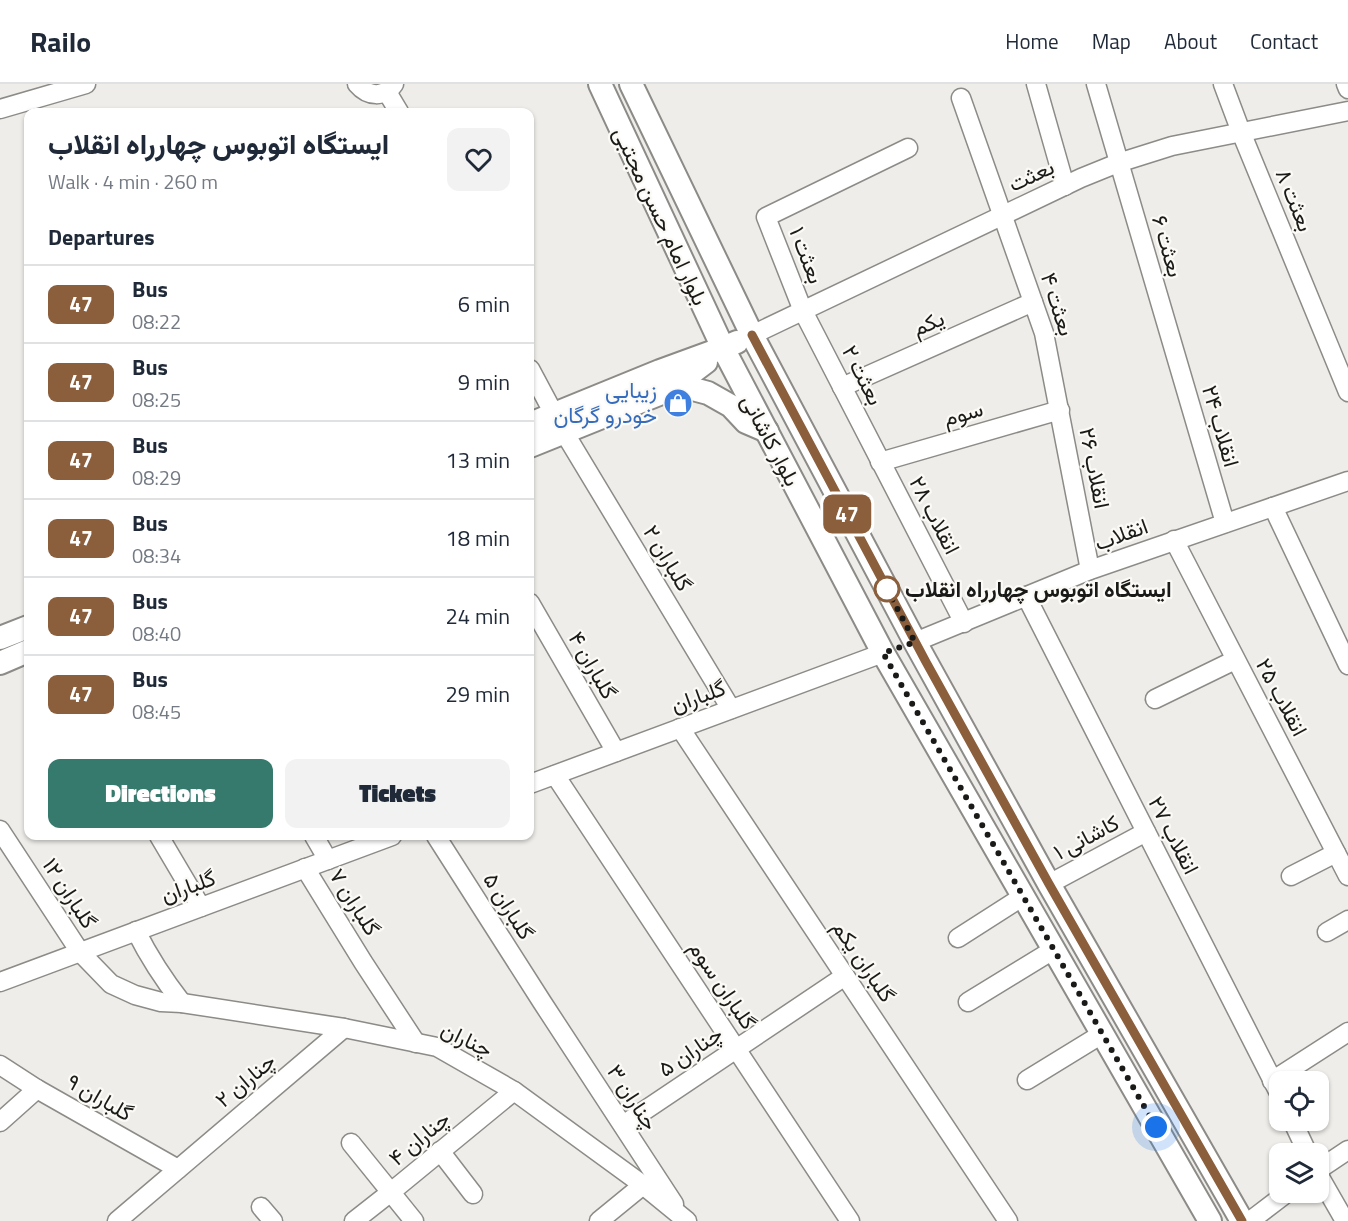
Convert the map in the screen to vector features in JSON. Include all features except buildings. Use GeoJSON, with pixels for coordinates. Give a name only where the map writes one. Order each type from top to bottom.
{"type":"FeatureCollection","features":[{"type":"Feature","properties":{"kind":"main road","name":"بلوار امام حسن مجتبی"},"geometry":{"type":"LineString","coordinates":[[600,84],[723,348]]}},
{"type":"Feature","properties":{"kind":"main road","name":"بلوار امام حسن مجتبی"},"geometry":{"type":"LineString","coordinates":[[631,84],[752,335]]}},
{"type":"Feature","properties":{"kind":"main road"},"geometry":{"type":"LineString","coordinates":[[646,183],[672,169]]}},
{"type":"Feature","properties":{"kind":"main road"},"geometry":{"type":"LineString","coordinates":[[534,443],[559,423],[660,371],[752,335]]}},
{"type":"Feature","properties":{"kind":"main road","name":"بلوار کاشانی"},"geometry":{"type":"LineString","coordinates":[[752,335],[915,642],[1049,884],[1242,1221]]}},
{"type":"Feature","properties":{"kind":"main road"},"geometry":{"type":"LineString","coordinates":[[669,390],[723,348]]}},
{"type":"Feature","properties":{"kind":"main road","name":"بلوار کاشانی"},"geometry":{"type":"LineString","coordinates":[[723,348],[883,653],[1210,1221]]}},
{"type":"Feature","properties":{"kind":"main road"},"geometry":{"type":"LineString","coordinates":[[534,424],[559,423],[669,390],[693,389],[708,393],[731,406],[746,423],[767,431]]}},
{"type":"Feature","properties":{"kind":"main road"},"geometry":{"type":"LineString","coordinates":[[0,638],[24,629]]}},
{"type":"Feature","properties":{"kind":"main road"},"geometry":{"type":"LineString","coordinates":[[883,653],[915,642]]}},
{"type":"Feature","properties":{"kind":"main road"},"geometry":{"type":"LineString","coordinates":[[0,663],[24,653]]}},
{"type":"Feature","properties":{"kind":"street"},"geometry":{"type":"LineString","coordinates":[[0,109],[86,84]]}},
{"type":"Feature","properties":{"kind":"street"},"geometry":{"type":"LineString","coordinates":[[357,84],[366,93],[374,95],[391,88],[398,108]]}},
{"type":"Feature","properties":{"kind":"street"},"geometry":{"type":"LineString","coordinates":[[1036,84],[1065,186]]}},
{"type":"Feature","properties":{"kind":"street","name":"۶ بعثت"},"geometry":{"type":"LineString","coordinates":[[1096,84],[1172,343]]}},
{"type":"Feature","properties":{"kind":"street","name":"۸ بعثت"},"geometry":{"type":"LineString","coordinates":[[1223,84],[1348,392]]}},
{"type":"Feature","properties":{"kind":"street"},"geometry":{"type":"LineString","coordinates":[[1347,84],[1348,89]]}},
{"type":"Feature","properties":{"kind":"street","name":"۴ بعثت"},"geometry":{"type":"LineString","coordinates":[[961,98],[1044,333],[1060,410]]}},
{"type":"Feature","properties":{"kind":"street","name":"بعثت"},"geometry":{"type":"LineString","coordinates":[[752,335],[1118,163],[1172,146],[1348,111]]}},
{"type":"Feature","properties":{"kind":"street","name":"۱ بعثت"},"geometry":{"type":"LineString","coordinates":[[802,311],[766,217],[908,148]]}},
{"type":"Feature","properties":{"kind":"street","name":"یکم"},"geometry":{"type":"LineString","coordinates":[[842,387],[1033,302]]}},
{"type":"Feature","properties":{"kind":"street","name":"۲ بعثت"},"geometry":{"type":"LineString","coordinates":[[802,311],[880,462]]}},
{"type":"Feature","properties":{"kind":"street","name":"انقلاب ۲۴"},"geometry":{"type":"LineString","coordinates":[[1172,343],[1225,523]]}},
{"type":"Feature","properties":{"kind":"street","name":"گلباران ۲"},"geometry":{"type":"LineString","coordinates":[[534,376],[559,423],[731,709]]}},
{"type":"Feature","properties":{"kind":"street","name":"سوم"},"geometry":{"type":"LineString","coordinates":[[880,462],[1060,410]]}},
{"type":"Feature","properties":{"kind":"street","name":"انقلاب ۲۶"},"geometry":{"type":"LineString","coordinates":[[1060,410],[1090,570]]}},
{"type":"Feature","properties":{"kind":"street","name":"۲۸ انقلاب"},"geometry":{"type":"LineString","coordinates":[[880,462],[964,623]]}},
{"type":"Feature","properties":{"kind":"street","name":"انقلاب"},"geometry":{"type":"LineString","coordinates":[[915,642],[1090,570],[1348,481]]}},
{"type":"Feature","properties":{"kind":"street"},"geometry":{"type":"LineString","coordinates":[[1274,507],[1348,665]]}},
{"type":"Feature","properties":{"kind":"street","name":"انقلاب ۲۵"},"geometry":{"type":"LineString","coordinates":[[1174,540],[1348,876]]}},
{"type":"Feature","properties":{"kind":"street","name":"انقلاب ۲۷"},"geometry":{"type":"LineString","coordinates":[[1026,596],[1269,1074]]}},
{"type":"Feature","properties":{"kind":"street","name":"گلباران ۴"},"geometry":{"type":"LineString","coordinates":[[534,610],[616,752]]}},
{"type":"Feature","properties":{"kind":"street","name":"گلباران"},"geometry":{"type":"LineString","coordinates":[[534,783],[883,653]]}},
{"type":"Feature","properties":{"kind":"street"},"geometry":{"type":"LineString","coordinates":[[1155,699],[1235,660]]}},
{"type":"Feature","properties":{"kind":"street","name":"گلباران یکم"},"geometry":{"type":"LineString","coordinates":[[680,728],[1008,1221]]}},
{"type":"Feature","properties":{"kind":"street","name":"گلباران سوم"},"geometry":{"type":"LineString","coordinates":[[555,775],[850,1221]]}},
{"type":"Feature","properties":{"kind":"street","name":"گلباران ۱۲"},"geometry":{"type":"LineString","coordinates":[[0,830],[80,952],[111,984],[135,995],[161,1002],[182,1003]]}},
{"type":"Feature","properties":{"kind":"street","name":"۱ کاشانی"},"geometry":{"type":"LineString","coordinates":[[1049,884],[1146,832]]}},
{"type":"Feature","properties":{"kind":"street"},"geometry":{"type":"LineString","coordinates":[[161,840],[201,907]]}},
{"type":"Feature","properties":{"kind":"street"},"geometry":{"type":"LineString","coordinates":[[316,840],[328,860]]}},
{"type":"Feature","properties":{"kind":"street","name":"گلباران"},"geometry":{"type":"LineString","coordinates":[[0,982],[381,840]]}},
{"type":"Feature","properties":{"kind":"street","name":"گلباران ۵"},"geometry":{"type":"LineString","coordinates":[[439,840],[542,1002]]}},
{"type":"Feature","properties":{"kind":"street"},"geometry":{"type":"LineString","coordinates":[[1291,876],[1336,853]]}},
{"type":"Feature","properties":{"kind":"street","name":"۷ گلباران"},"geometry":{"type":"LineString","coordinates":[[305,868],[416,1043]]}},
{"type":"Feature","properties":{"kind":"street"},"geometry":{"type":"LineString","coordinates":[[958,938],[1022,897]]}},
{"type":"Feature","properties":{"kind":"street"},"geometry":{"type":"LineString","coordinates":[[1327,932],[1348,920]]}},
{"type":"Feature","properties":{"kind":"street"},"geometry":{"type":"LineString","coordinates":[[136,931],[153,964],[182,1003]]}},
{"type":"Feature","properties":{"kind":"street"},"geometry":{"type":"LineString","coordinates":[[968,1002],[1053,950]]}},
{"type":"Feature","properties":{"kind":"street","name":"۵ چناران"},"geometry":{"type":"LineString","coordinates":[[622,1125],[845,976]]}},
{"type":"Feature","properties":{"kind":"street","name":"چناران ۳"},"geometry":{"type":"LineString","coordinates":[[542,1002],[685,1220]]}},
{"type":"Feature","properties":{"kind":"street","name":"چناران"},"geometry":{"type":"LineString","coordinates":[[182,1003],[344,1028],[437,1047],[514,1091],[644,1185],[685,1220]]}},
{"type":"Feature","properties":{"kind":"street","name":"۲ چناران"},"geometry":{"type":"LineString","coordinates":[[117,1221],[344,1028]]}},
{"type":"Feature","properties":{"kind":"street"},"geometry":{"type":"LineString","coordinates":[[1298,1071],[1348,1032]]}},
{"type":"Feature","properties":{"kind":"street"},"geometry":{"type":"LineString","coordinates":[[1027,1080],[1102,1034]]}},
{"type":"Feature","properties":{"kind":"street","name":"۹ گلباران"},"geometry":{"type":"LineString","coordinates":[[0,1065],[37,1089],[178,1169]]}},
{"type":"Feature","properties":{"kind":"street"},"geometry":{"type":"LineString","coordinates":[[0,1122],[37,1089]]}},
{"type":"Feature","properties":{"kind":"street","name":"۴ چناران"},"geometry":{"type":"LineString","coordinates":[[354,1221],[514,1091]]}},
{"type":"Feature","properties":{"kind":"street"},"geometry":{"type":"LineString","coordinates":[[351,1143],[414,1221]]}},
{"type":"Feature","properties":{"kind":"street"},"geometry":{"type":"LineString","coordinates":[[1329,1164],[1348,1150]]}},
{"type":"Feature","properties":{"kind":"street"},"geometry":{"type":"LineString","coordinates":[[440,1151],[473,1194]]}},
{"type":"Feature","properties":{"kind":"street"},"geometry":{"type":"LineString","coordinates":[[599,1221],[644,1185]]}},
{"type":"Feature","properties":{"kind":"street"},"geometry":{"type":"LineString","coordinates":[[1329,1192],[1345,1221]]}},
{"type":"Feature","properties":{"kind":"street"},"geometry":{"type":"LineString","coordinates":[[1250,1221],[1274,1203]]}},
{"type":"Feature","properties":{"kind":"street"},"geometry":{"type":"LineString","coordinates":[[261,1207],[273,1221]]}},
{"type":"Feature","properties":{"kind":"bus line","name":"47"},"geometry":{"type":"LineString","coordinates":[[752,335],[926,662],[1049,884],[1242,1221]]}},
{"type":"Feature","properties":{"kind":"place","name":"زیبایی خودرو گرگان"},"geometry":{"type":"Point","coordinates":[678,403]}},
{"type":"Feature","properties":{"kind":"place","name":"ایستگاه اتوبوس چهارراه انقلاب"},"geometry":{"type":"Point","coordinates":[887,589]}},
{"type":"Feature","properties":{"kind":"route"},"geometry":{"type":"LineString","coordinates":[[887,589],[882,580],[915,642],[883,653],[1156,1127]]}}]}
